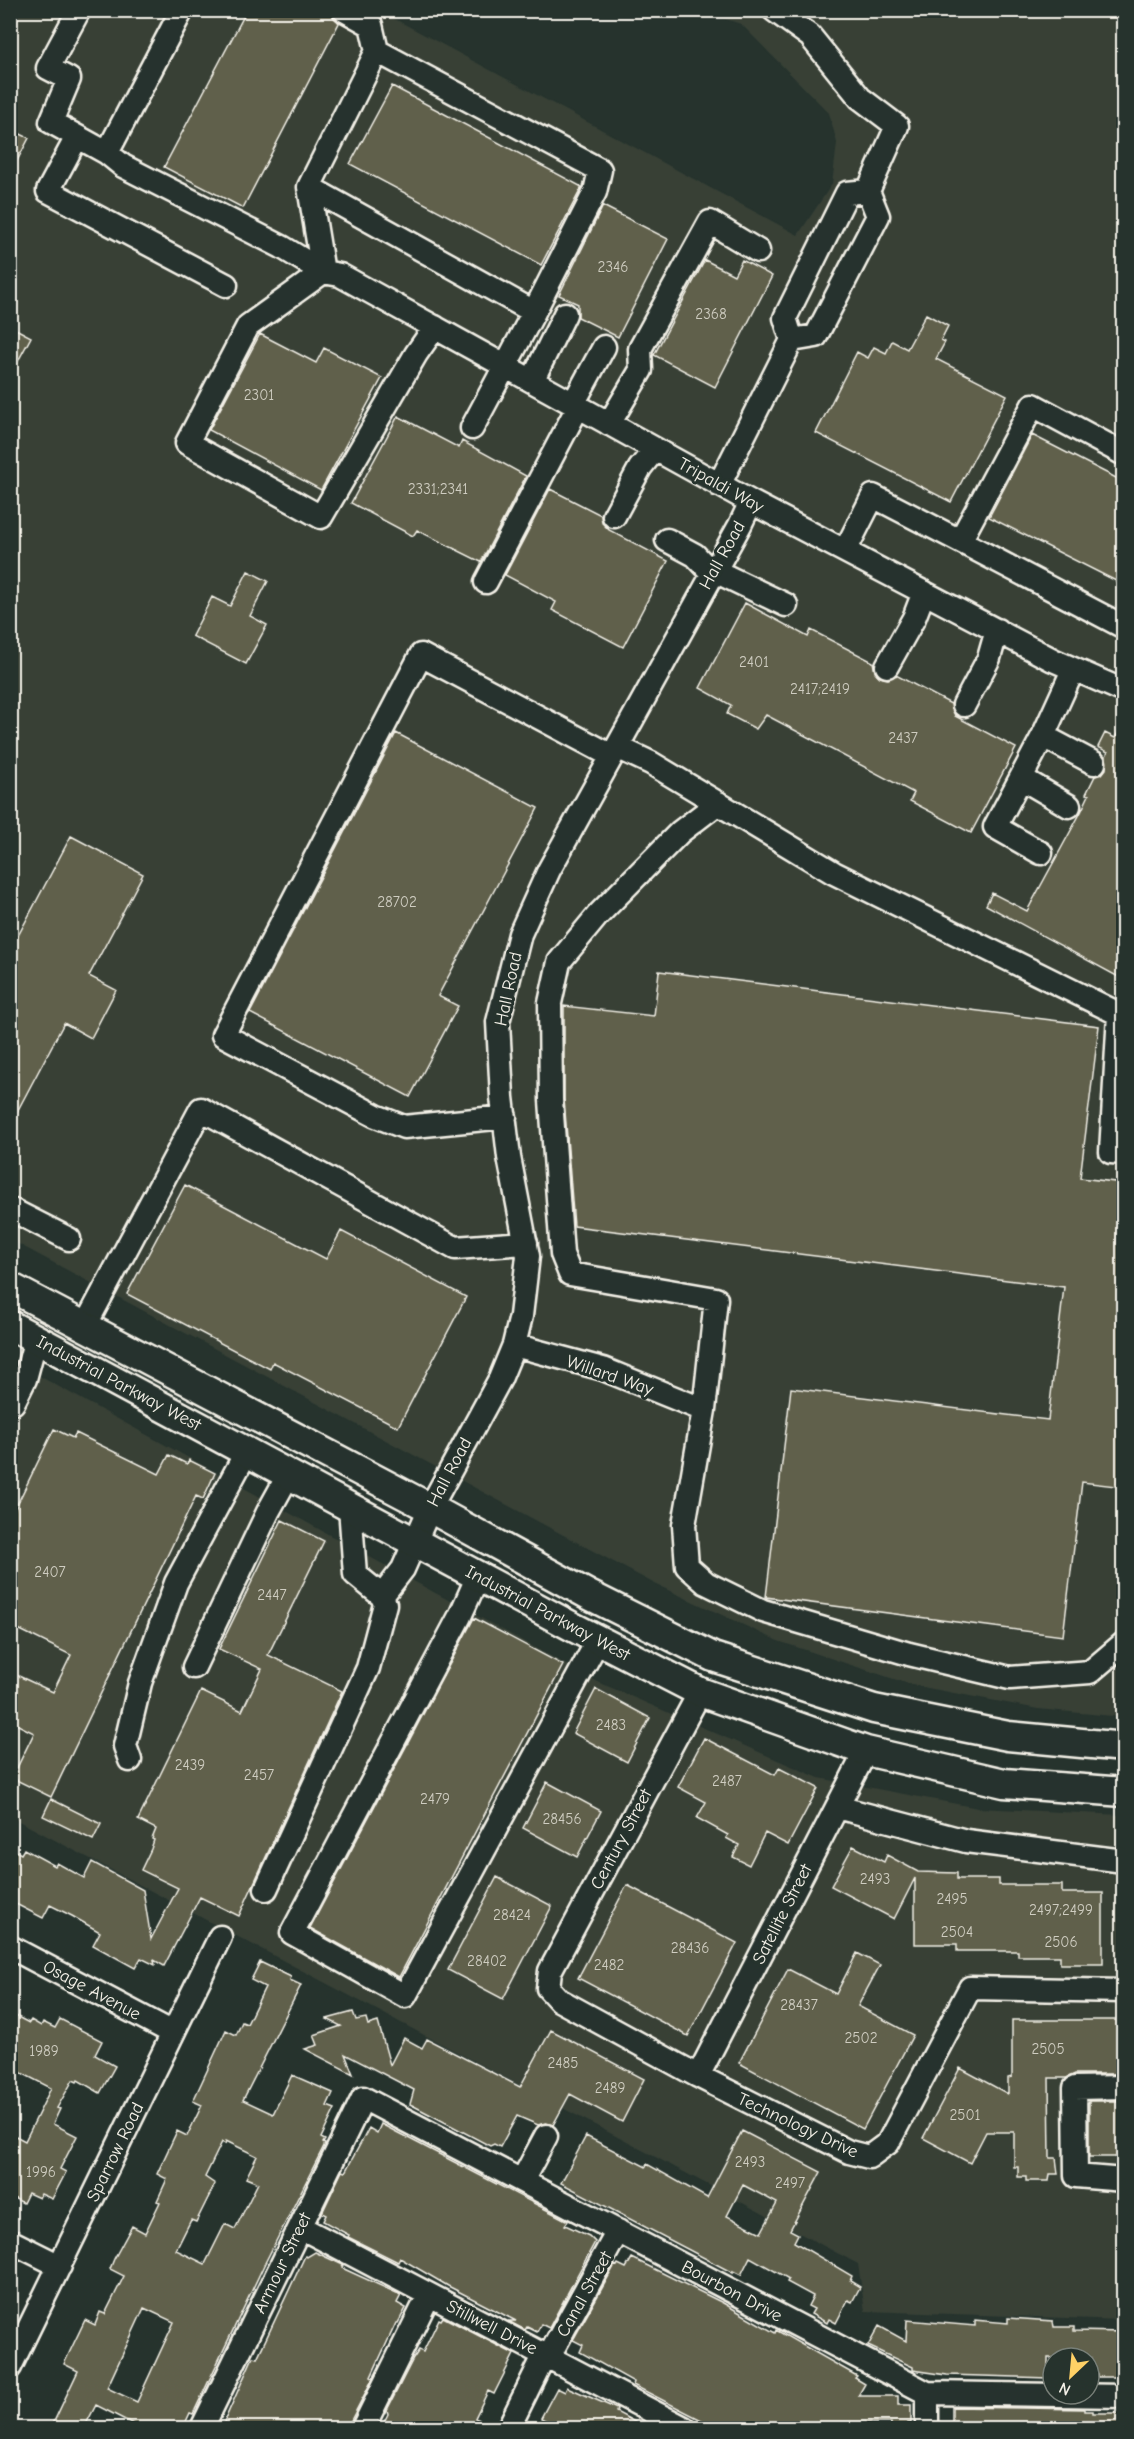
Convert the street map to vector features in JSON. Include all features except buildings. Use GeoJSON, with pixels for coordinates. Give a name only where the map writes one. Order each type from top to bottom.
{"type":"FeatureCollection","features":[{"type":"Feature","properties":{"kind":"main road","name":"Industrial Parkway West"},"geometry":{"type":"LineString","coordinates":[[10,1287],[430,1508],[589,1595],[713,1657],[874,1708],[1008,1736],[1124,1747]]}},
{"type":"Feature","properties":{"kind":"main road","name":"Industrial Parkway West"},"geometry":{"type":"LineString","coordinates":[[10,1325],[598,1640],[700,1692],[866,1751],[1004,1783],[1124,1792]]}},
{"type":"Feature","properties":{"kind":"street","name":"Tripaldi Way"},"geometry":{"type":"LineString","coordinates":[[79,10],[48,68],[69,79],[51,122],[107,153],[123,166],[282,247],[323,272],[340,275],[751,502],[1073,670],[1124,691]]}},
{"type":"Feature","properties":{"kind":"street"},"geometry":{"type":"LineString","coordinates":[[107,153],[182,10]]}},
{"type":"Feature","properties":{"kind":"street"},"geometry":{"type":"LineString","coordinates":[[344,10],[371,24],[377,51],[309,187],[323,272],[248,326],[187,443],[321,517],[435,327]]}},
{"type":"Feature","properties":{"kind":"street"},"geometry":{"type":"LineString","coordinates":[[774,10],[810,36],[860,98],[897,126],[868,191],[878,216],[816,336],[792,340]]}},
{"type":"Feature","properties":{"kind":"street"},"geometry":{"type":"LineString","coordinates":[[377,51],[600,170],[595,192],[472,428]]}},
{"type":"Feature","properties":{"kind":"street"},"geometry":{"type":"LineString","coordinates":[[76,137],[48,191],[226,285]]}},
{"type":"Feature","properties":{"kind":"street"},"geometry":{"type":"LineString","coordinates":[[309,187],[534,312]]}},
{"type":"Feature","properties":{"kind":"street"},"geometry":{"type":"LineString","coordinates":[[719,484],[792,340],[784,318],[847,193],[868,191]]}},
{"type":"Feature","properties":{"kind":"street"},"geometry":{"type":"LineString","coordinates":[[609,424],[641,370],[640,349],[710,222],[758,251]]}},
{"type":"Feature","properties":{"kind":"street"},"geometry":{"type":"LineString","coordinates":[[532,381],[565,314]]}},
{"type":"Feature","properties":{"kind":"street"},"geometry":{"type":"LineString","coordinates":[[486,582],[604,347]]}},
{"type":"Feature","properties":{"kind":"street"},"geometry":{"type":"LineString","coordinates":[[960,541],[1033,405],[1124,454]]}},
{"type":"Feature","properties":{"kind":"street"},"geometry":{"type":"LineString","coordinates":[[614,516],[640,468],[655,449]]}},
{"type":"Feature","properties":{"kind":"street"},"geometry":{"type":"LineString","coordinates":[[845,551],[873,496],[1124,627]]}},
{"type":"Feature","properties":{"kind":"street","name":"Hall Road"},"geometry":{"type":"LineString","coordinates":[[382,1596],[403,1569],[430,1508],[500,1379],[514,1345],[521,1316],[528,1256],[510,1157],[498,1022],[520,934],[549,870],[751,502]]}},
{"type":"Feature","properties":{"kind":"street"},"geometry":{"type":"LineString","coordinates":[[667,540],[695,555],[712,571],[786,606]]}},
{"type":"Feature","properties":{"kind":"street"},"geometry":{"type":"LineString","coordinates":[[887,666],[914,618],[924,592]]}},
{"type":"Feature","properties":{"kind":"street"},"geometry":{"type":"LineString","coordinates":[[964,705],[989,657],[997,630]]}},
{"type":"Feature","properties":{"kind":"street"},"geometry":{"type":"LineString","coordinates":[[505,1117],[404,1127],[375,1116],[223,1035],[421,656],[614,752],[651,763],[834,873],[1121,1015],[1111,1152],[1124,1154]]}},
{"type":"Feature","properties":{"kind":"street"},"geometry":{"type":"LineString","coordinates":[[1041,853],[995,827],[1043,736],[1073,670]]}},
{"type":"Feature","properties":{"kind":"street"},"geometry":{"type":"LineString","coordinates":[[1043,736],[1094,763]]}},
{"type":"Feature","properties":{"kind":"street"},"geometry":{"type":"LineString","coordinates":[[1021,778],[1069,806]]}},
{"type":"Feature","properties":{"kind":"street"},"geometry":{"type":"LineString","coordinates":[[718,803],[680,831],[598,915],[560,962],[550,1003],[551,1100],[562,1254],[570,1274],[716,1299],[704,1410],[684,1525],[687,1566],[706,1583],[763,1611],[909,1654],[1010,1678],[1090,1672],[1124,1643]]}},
{"type":"Feature","properties":{"kind":"street"},"geometry":{"type":"LineString","coordinates":[[85,1326],[201,1109],[454,1248],[526,1243]]}},
{"type":"Feature","properties":{"kind":"street"},"geometry":{"type":"LineString","coordinates":[[10,1209],[69,1239]]}},
{"type":"Feature","properties":{"kind":"street"},"geometry":{"type":"LineString","coordinates":[[11,1404],[25,1379],[36,1338]]}},
{"type":"Feature","properties":{"kind":"street","name":"Willard Way"},"geometry":{"type":"LineString","coordinates":[[514,1345],[603,1369],[704,1410]]}},
{"type":"Feature","properties":{"kind":"street"},"geometry":{"type":"LineString","coordinates":[[130,1760],[125,1746],[140,1683],[176,1583],[247,1451]]}},
{"type":"Feature","properties":{"kind":"street"},"geometry":{"type":"LineString","coordinates":[[194,1667],[268,1512],[289,1474]]}},
{"type":"Feature","properties":{"kind":"street"},"geometry":{"type":"LineString","coordinates":[[266,1889],[368,1668],[385,1604],[382,1596],[355,1574],[350,1507]]}},
{"type":"Feature","properties":{"kind":"street"},"geometry":{"type":"LineString","coordinates":[[478,1576],[460,1616],[291,1934],[405,1996],[598,1640]]}},
{"type":"Feature","properties":{"kind":"street","name":"Century Street"},"geometry":{"type":"LineString","coordinates":[[548,1988],[550,1971],[700,1692]]}},
{"type":"Feature","properties":{"kind":"street","name":"Satellite Street"},"geometry":{"type":"LineString","coordinates":[[698,2076],[866,1751]]}},
{"type":"Feature","properties":{"kind":"street"},"geometry":{"type":"LineString","coordinates":[[837,1808],[966,1841],[1124,1861]]}},
{"type":"Feature","properties":{"kind":"street","name":"Sparrow Road"},"geometry":{"type":"LineString","coordinates":[[10,2367],[220,1937]]}},
{"type":"Feature","properties":{"kind":"street","name":"Osage Avenue"},"geometry":{"type":"LineString","coordinates":[[10,1947],[173,2033]]}},
{"type":"Feature","properties":{"kind":"street","name":"Technology Drive"},"geometry":{"type":"LineString","coordinates":[[548,1988],[559,2000],[698,2076],[849,2152],[869,2157],[888,2143],[970,1988],[1124,1991]]}},
{"type":"Feature","properties":{"kind":"street"},"geometry":{"type":"LineString","coordinates":[[1124,2087],[1075,2088],[1076,2176],[1124,2180]]}},
{"type":"Feature","properties":{"kind":"street","name":"Bourbon Drive"},"geometry":{"type":"LineString","coordinates":[[363,2098],[927,2393],[1124,2396]]}},
{"type":"Feature","properties":{"kind":"street","name":"Armour Street"},"geometry":{"type":"LineString","coordinates":[[202,2428],[363,2098]]}},
{"type":"Feature","properties":{"kind":"street"},"geometry":{"type":"LineString","coordinates":[[522,2181],[546,2136]]}},
{"type":"Feature","properties":{"kind":"street","name":"Stillwell Drive"},"geometry":{"type":"LineString","coordinates":[[300,2227],[547,2355],[673,2426]]}},
{"type":"Feature","properties":{"kind":"street","name":"Canal Street"},"geometry":{"type":"LineString","coordinates":[[510,2425],[618,2231]]}},
{"type":"Feature","properties":{"kind":"street"},"geometry":{"type":"LineString","coordinates":[[10,2241],[60,2265]]}},
{"type":"Feature","properties":{"kind":"street"},"geometry":{"type":"LineString","coordinates":[[363,2428],[429,2295]]}},
{"type":"Feature","properties":{"kind":"street"},"geometry":{"type":"LineString","coordinates":[[927,2393],[927,2428]]}},
{"type":"Feature","properties":{"kind":"shaded area"},"geometry":{"type":"Polygon","coordinates":[[[10,11],[380,11],[798,235],[832,184],[837,143],[829,113],[741,24],[708,13],[500,11],[1123,11],[1123,1717],[1038,1709],[912,1685],[778,1641],[655,1584],[11,1240],[10,11]]]}},
{"type":"Feature","properties":{"kind":"shaded area"},"geometry":{"type":"Polygon","coordinates":[[[10,1360],[598,1682],[819,1778],[978,1808],[1123,1815],[1123,2320],[865,2311],[858,2264],[11,1817],[10,1360]]]}}]}
